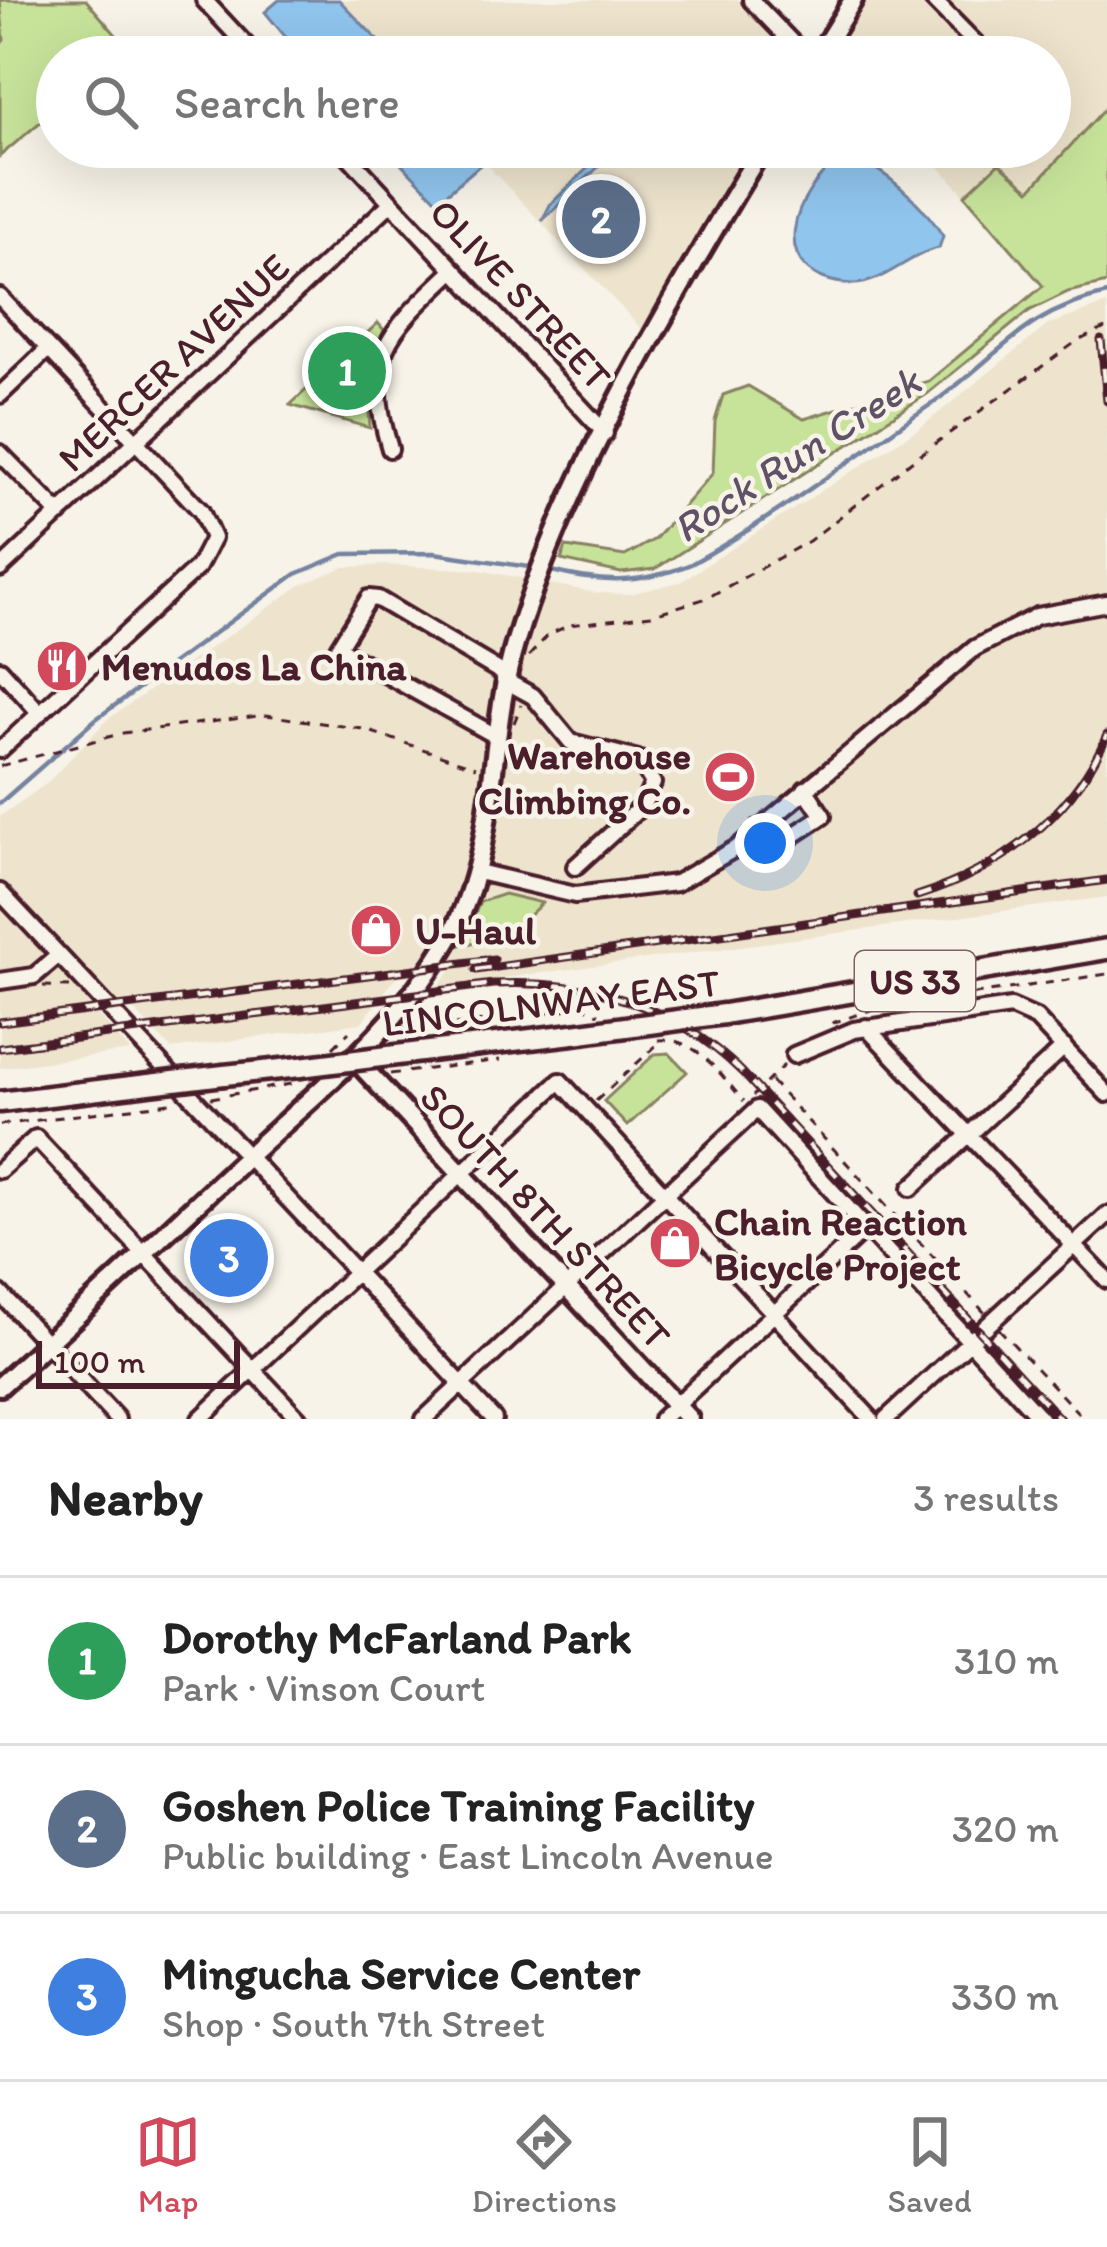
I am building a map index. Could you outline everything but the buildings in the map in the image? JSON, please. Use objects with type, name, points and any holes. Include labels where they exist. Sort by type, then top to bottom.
[{"type":"highway","name":"LINCOLNWAY EAST","points":[[0,1102],[573,1034],[1107,949]]},
{"type":"main road","points":[[831,36],[853,0]]},
{"type":"main road","points":[[0,1386],[355,1059],[389,1023],[448,940],[478,872],[505,677],[530,598],[605,433],[752,168]]},
{"type":"main road","name":"SOUTH 8TH STREET","points":[[355,1059],[682,1412]]},
{"type":"street","points":[[204,0],[237,36]]},
{"type":"street","points":[[751,0],[786,36]]},
{"type":"street","points":[[933,0],[968,36]]},
{"type":"street","name":"OLIVE STREET","points":[[359,168],[605,433]]},
{"type":"street","name":"MERCER AVENUE","points":[[0,569],[391,203]]},
{"type":"street","points":[[390,449],[376,392],[381,352],[406,315],[453,271]]},
{"type":"street","points":[[0,297],[201,511],[213,538],[198,567],[0,750]]},
{"type":"street","points":[[0,395],[48,349]]},
{"type":"street","points":[[0,453],[60,514]]},
{"type":"street","points":[[494,735],[338,648],[369,598],[533,696],[571,742],[638,759],[652,783],[643,805],[575,867]]},
{"type":"street","points":[[478,872],[575,895],[644,890],[703,871],[934,678],[996,634],[1037,616],[1107,603]]},
{"type":"street","points":[[0,669],[40,713]]},
{"type":"street","points":[[760,827],[774,848],[824,816],[805,789]]},
{"type":"street","points":[[0,892],[494,1419]]},
{"type":"street","points":[[0,981],[34,976],[58,955]]},
{"type":"street","points":[[794,1054],[866,1028],[997,1006],[1029,1014],[1107,1094]]},
{"type":"street","points":[[866,1028],[1107,1280]]},
{"type":"street","points":[[911,1188],[1064,1047]]},
{"type":"street","points":[[200,1419],[560,1081],[871,1419]]},
{"type":"street","points":[[424,1419],[664,1196],[751,1106],[1042,1419]]},
{"type":"street","points":[[0,1170],[36,1138],[299,1419]]},
{"type":"street","points":[[886,1419],[1107,1215]]},
{"type":"street","points":[[661,1419],[682,1412],[866,1228]]},
{"type":"street","points":[[0,1294],[117,1419]]},
{"type":"path","points":[[569,625],[651,615],[707,598],[830,527],[922,453],[1076,342],[1107,328]]},
{"type":"path","points":[[0,766],[178,722],[266,715],[364,729],[469,766]]},
{"type":"path","points":[[28,988],[92,991]]},
{"type":"path","points":[[389,1023],[412,1030],[583,1007],[616,1021]]},
{"type":"path","points":[[640,1042],[662,1040],[694,1048],[751,1106]]},
{"type":"path","points":[[586,1110],[662,1040]]},
{"type":"path","points":[[382,1067],[387,1074],[502,1060]]},
{"type":"path","points":[[740,1107],[751,1106],[770,1081],[1084,1419]]},
{"type":"path","points":[[0,1125],[184,1101]]},
{"type":"shaded area","points":[[333,0],[744,0],[779,36],[366,36]]},
{"type":"shaded area","points":[[863,0],[1107,0],[1107,106],[1071,145],[1071,36],[842,36]]},
{"type":"shaded area","points":[[490,168],[745,168],[649,337]]},
{"type":"shaded area","points":[[940,168],[994,168],[965,195]]},
{"type":"shaded area","points":[[1005,168],[1050,168],[1030,190]]},
{"type":"shaded area","points":[[1107,304],[1107,897],[437,987],[451,970],[396,977],[361,1023],[171,1049],[134,1010],[98,1015],[130,1051],[0,1068],[0,816],[46,784],[108,719],[301,585],[344,567],[388,565],[479,570],[597,593],[629,594],[680,582],[921,427],[1049,324]]},
{"type":"green space","points":[[0,0],[86,0],[117,36],[36,36],[36,126],[0,156],[0,45],[4,40]]},
{"type":"green space","points":[[1107,106],[1107,283],[1068,292],[1029,311],[927,394],[655,569],[621,573],[561,560],[566,547],[625,556],[655,539],[713,473],[715,421],[723,395],[748,386],[804,419],[929,381],[1043,286],[965,195],[994,168],[1005,168],[1030,190],[1050,168],[1071,168],[1071,145]]},
{"type":"green space","points":[[378,323],[384,330],[367,378],[370,428],[290,405]]},
{"type":"green space","points":[[504,894],[542,903],[506,937],[460,945],[480,902]]},
{"type":"green space","points":[[669,1053],[687,1072],[627,1126],[604,1101],[655,1054]]},
{"type":"water","points":[[279,0],[339,0],[374,36],[285,36],[265,12]]},
{"type":"water","points":[[406,168],[476,168],[438,201]]},
{"type":"water","points":[[588,168],[597,168],[542,221],[550,205]]},
{"type":"water","points":[[874,168],[886,176],[925,211],[943,236],[939,248],[863,283],[823,278],[805,266],[796,250],[794,231],[800,210],[826,171]]},
{"type":"waterway","name":"Rock Run Creek","points":[[548,570],[620,580],[691,564],[782,508],[930,405],[1031,325],[1077,302],[1107,294]]},
{"type":"waterway","name":"Rock Run Creek","points":[[0,803],[96,719],[296,574],[344,554],[434,553],[536,568]]},
{"type":"railway","points":[[1101,340],[1107,401]]},
{"type":"railway","points":[[917,896],[977,871],[1030,837],[1074,791],[1107,735]]},
{"type":"railway","points":[[476,970],[1107,880]]},
{"type":"railway","points":[[0,1022],[494,959]]},
{"type":"railway","points":[[0,1048],[493,984],[562,986],[628,1001],[688,1029],[742,1072],[1060,1419]]},
{"type":"place","name":"Goshen Police Training Facility","points":[[601,219]]},
{"type":"place","name":"Dorothy McFarland Park","points":[[347,371]]},
{"type":"place","name":"Menudos La China","points":[[62,666]]},
{"type":"place","name":"Warehouse Climbing Co.","points":[[730,777]]},
{"type":"place","name":"U-Haul","points":[[376,930]]},
{"type":"place","name":"Chain Reaction Bicycle Project","points":[[675,1243]]},
{"type":"place","name":"Mingucha Service Center","points":[[229,1258]]}]
